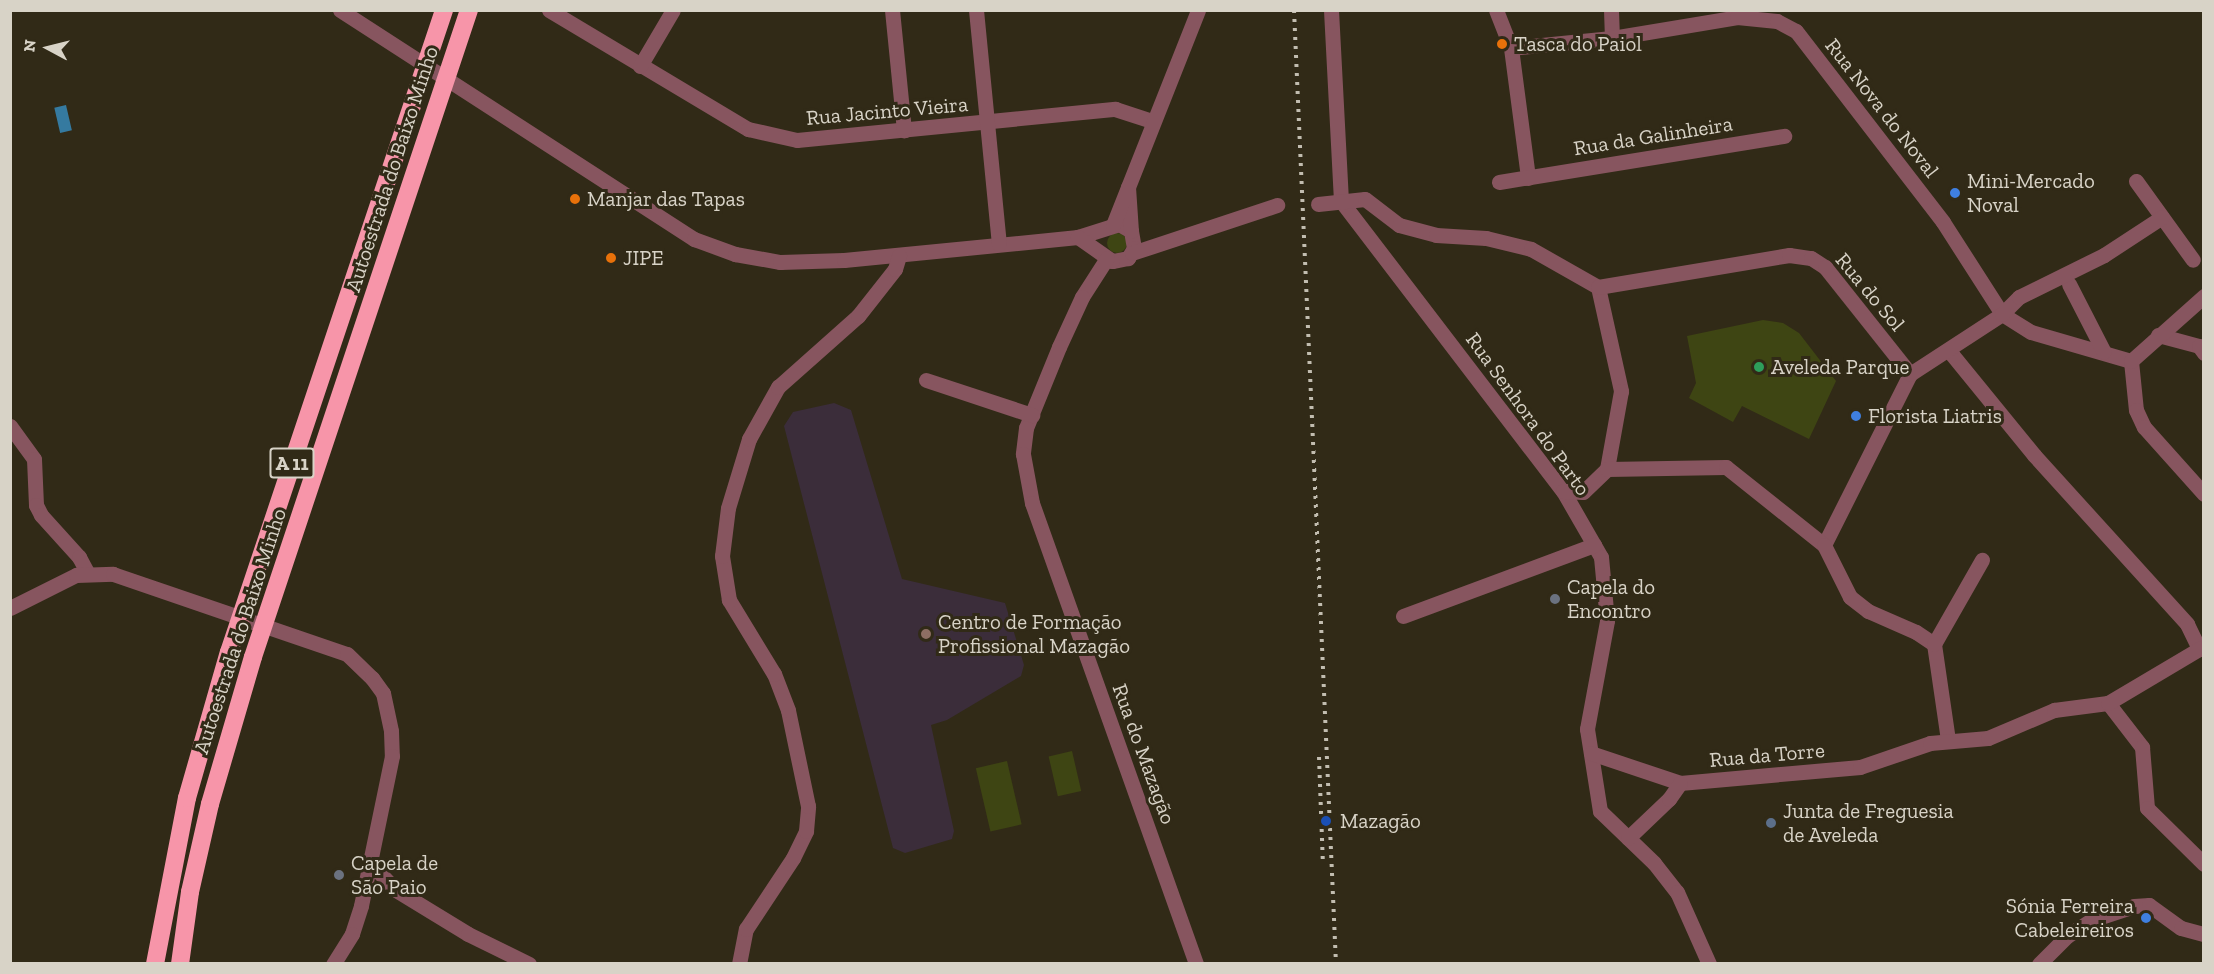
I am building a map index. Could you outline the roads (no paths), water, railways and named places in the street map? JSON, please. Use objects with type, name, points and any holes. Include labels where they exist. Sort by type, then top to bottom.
[{"type":"highway","name":"Autoestrada do Baixo Minho","points":[[156,963],[187,798],[230,652],[444,10]]},
{"type":"highway","name":"Autoestrada do Baixo Minho","points":[[180,963],[190,892],[210,804],[253,657],[469,10]]},
{"type":"street","name":"Rua Jacinto Vieira","points":[[549,10],[748,129],[797,140],[1115,109],[1153,121]]},
{"type":"street","points":[[640,66],[673,10]]},
{"type":"street","points":[[892,10],[904,130]]},
{"type":"street","points":[[976,10],[999,244]]},
{"type":"street","points":[[1103,255],[1099,240],[1109,227],[1198,10]]},
{"type":"street","points":[[1331,10],[1341,201]]},
{"type":"street","points":[[1496,10],[1511,48],[1528,178]]},
{"type":"street","points":[[1611,10],[1612,38]]},
{"type":"street","points":[[344,12],[365,28],[694,239],[735,254],[780,262],[899,256],[1078,237],[1109,227],[1131,231]]},
{"type":"street","name":"Rua Nova do Noval","points":[[1511,48],[1612,38],[1737,17],[1777,21],[1796,31],[1943,222],[2002,314]]},
{"type":"street","name":"Rua da Galinheira","points":[[1499,182],[1784,136]]},
{"type":"street","points":[[2136,181],[2193,260]]},
{"type":"street","points":[[1127,185],[1131,231],[1135,241],[1132,253]]},
{"type":"street","points":[[1318,204],[1365,199],[1399,225],[1436,235],[1486,238],[1531,249],[1598,287],[1621,391],[1607,469],[1583,492],[1563,491]]},
{"type":"street","name":"Rua Senhora do Parto","points":[[1341,201],[1563,491],[1600,557],[1607,621],[1587,729],[1600,811],[1677,892],[1709,963]]},
{"type":"street","points":[[1078,237],[1103,255],[1123,260],[1132,253],[1277,205]]},
{"type":"street","points":[[1824,545],[1910,374],[1950,352],[2002,314],[2019,297],[2104,255],[2162,217]]},
{"type":"street","name":"Rua do Mazagão","points":[[1103,255],[1082,297],[1032,415],[1023,454],[1032,503],[1196,963]]},
{"type":"street","name":"Rua do Sol","points":[[1598,287],[1789,255],[1811,258],[1824,267],[1910,374]]},
{"type":"street","points":[[739,963],[746,929],[793,858],[806,831],[808,806],[788,710],[774,674],[729,600],[722,556],[728,508],[749,439],[778,387],[858,316],[895,269],[899,256]]},
{"type":"street","points":[[2069,284],[2104,352]]},
{"type":"street","points":[[2131,362],[2158,335],[2204,296]]},
{"type":"street","points":[[2002,314],[2031,332],[2104,352],[2131,362]]},
{"type":"street","points":[[2158,335],[2202,348]]},
{"type":"street","points":[[1950,352],[2034,455],[2187,624],[2201,650],[2108,703],[2142,747],[2147,808],[2204,864]]},
{"type":"street","points":[[2131,362],[2136,410],[2144,427],[2204,494]]},
{"type":"street","points":[[926,380],[1032,415]]},
{"type":"street","points":[[10,426],[16,447],[34,459],[36,504],[41,515],[79,557],[88,574]]},
{"type":"street","points":[[1607,469],[1726,467],[1824,545],[1850,597],[1868,611],[1917,632],[1934,644]]},
{"type":"street","points":[[1403,616],[1592,541],[1583,492]]},
{"type":"street","points":[[1948,740],[1934,644],[1982,560]]},
{"type":"street","points":[[10,608],[76,574],[112,573],[205,607],[347,654],[383,693],[392,730],[392,756],[370,863],[352,934],[333,963]]},
{"type":"street","name":"Rua da Torre","points":[[1591,753],[1680,783],[1860,767],[1948,740],[1988,738],[2054,710],[2108,703]]},
{"type":"street","points":[[1628,838],[1669,799],[1680,783]]},
{"type":"street","points":[[370,863],[396,890],[468,934],[528,963]]},
{"type":"street","points":[[2039,963],[2075,931],[2134,906],[2149,905],[2181,928],[2204,934]]},
{"type":"water","points":[[66,105],[72,130],[60,133],[54,108]]},
{"type":"railway","points":[[1294,10],[1336,964]]},
{"type":"railway","points":[[1319,757],[1323,865]]},
{"type":"place","name":"Tasca do Paiol","points":[[1502,44]]},
{"type":"place","name":"Mini-Mercado Noval","points":[[1955,193]]},
{"type":"place","name":"Manjar das Tapas","points":[[575,199]]},
{"type":"place","name":"JIPE","points":[[611,258]]},
{"type":"place","name":"Aveleda Parque","points":[[1759,367]]},
{"type":"place","name":"Florista Liatris","points":[[1856,416]]},
{"type":"place","name":"Capela do Encontro","points":[[1555,599]]},
{"type":"place","name":"Centro de Formação Profissional Mazagão","points":[[926,634]]},
{"type":"place","name":"Mazagão","points":[[1326,821]]},
{"type":"place","name":"Junta de Freguesia de Aveleda","points":[[1771,823]]},
{"type":"place","name":"Capela de São Paio","points":[[339,875]]},
{"type":"place","name":"Sónia Ferreira Cabeleireiros","points":[[2146,918]]}]
